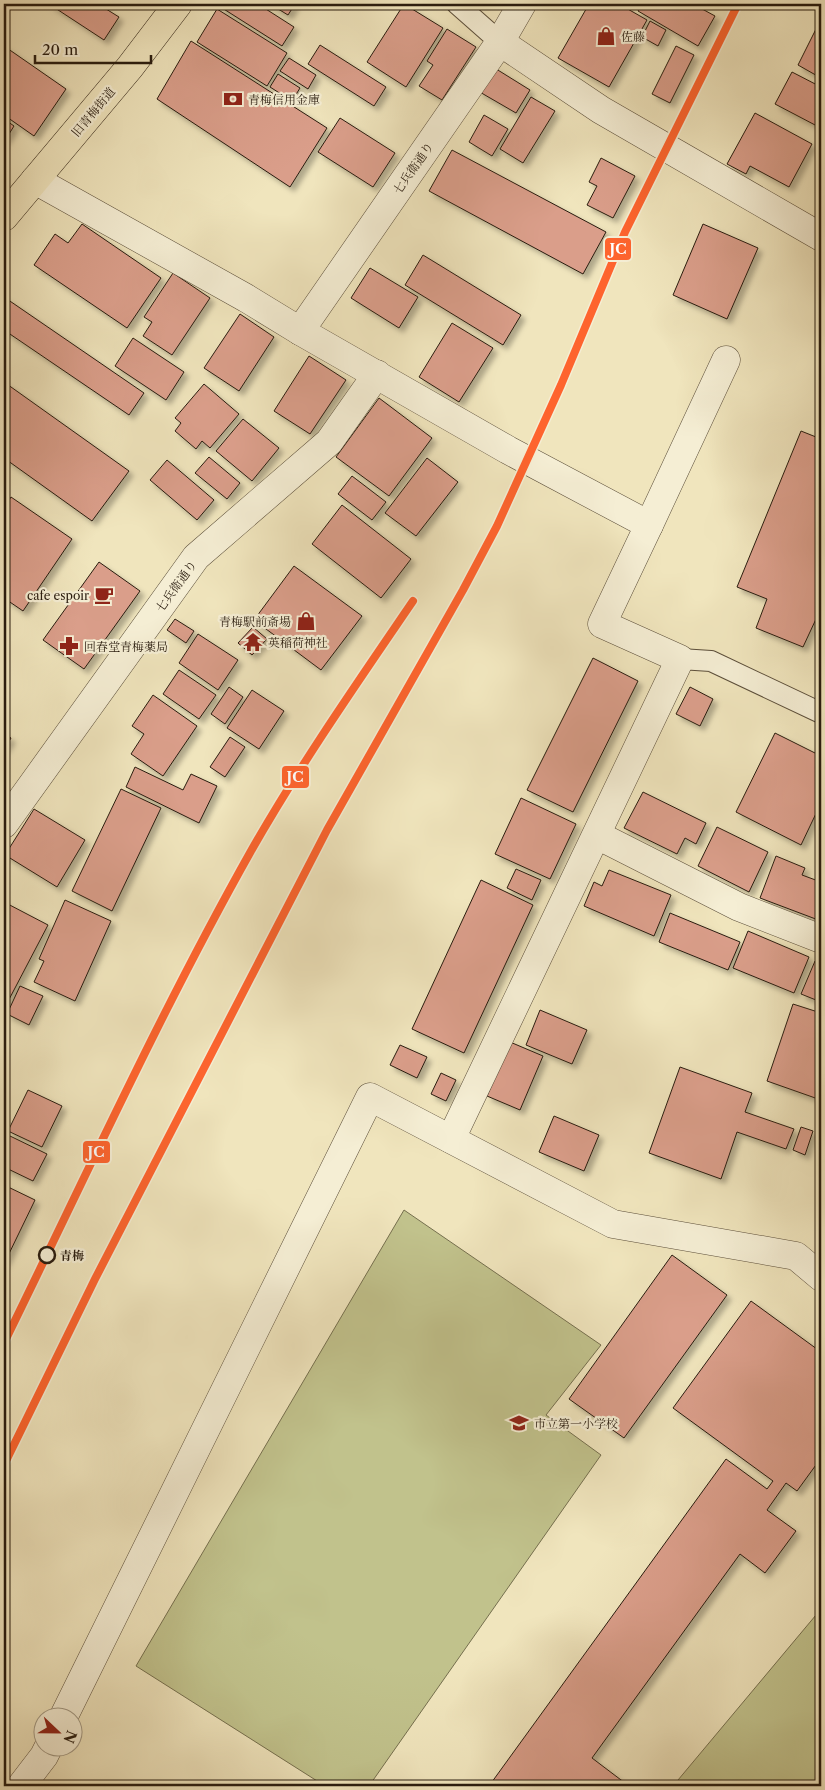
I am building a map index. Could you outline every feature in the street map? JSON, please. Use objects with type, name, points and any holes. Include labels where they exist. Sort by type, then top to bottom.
[{"type":"main road","name":"旧青梅街道","points":[[4,217],[124,74],[178,4]]},
{"type":"street","name":"七兵衛通り","points":[[300,331],[500,42],[522,4]]},
{"type":"street","points":[[500,42],[600,110],[821,237]]},
{"type":"street","points":[[35,180],[246,298],[508,450],[649,525]]},
{"type":"street","points":[[451,1139],[680,659],[602,624],[726,360]]},
{"type":"street","name":"七兵衛通り","points":[[4,824],[196,557],[328,442],[377,374]]},
{"type":"street","points":[[597,835],[739,907],[821,939]]},
{"type":"street","points":[[68,1708],[370,1096],[613,1224],[796,1256],[821,1277]]},
{"type":"street","points":[[21,1786],[42,1758]]},
{"type":"lane","points":[[457,4],[500,42]]},
{"type":"lane","points":[[680,659],[711,661],[821,713]]},
{"type":"green space","points":[[404,1210],[601,1345],[546,1415],[601,1455],[369,1786],[325,1786],[136,1666]]},
{"type":"green space","points":[[821,1609],[821,1786],[673,1786]]},
{"type":"building","points":[[49,4],[98,4],[119,17],[104,40]]},
{"type":"building","points":[[220,4],[258,4],[294,27],[282,46],[219,6]]},
{"type":"building","points":[[270,4],[295,4],[288,15]]},
{"type":"building","points":[[404,4],[443,28],[406,87],[367,62]]},
{"type":"building","points":[[589,4],[619,4],[647,20],[609,87],[558,58]]},
{"type":"building","points":[[642,4],[693,4],[715,16],[698,46],[638,11]]},
{"type":"building","points":[[217,9],[287,53],[267,86],[197,42]]},
{"type":"building","points":[[650,21],[666,30],[658,46],[642,37]]},
{"type":"building","points":[[447,29],[476,47],[442,100],[419,86],[433,65],[427,61]]},
{"type":"building","points":[[816,29],[821,32],[821,78],[798,65]]},
{"type":"building","points":[[191,41],[327,128],[290,187],[157,99]]},
{"type":"building","points":[[320,45],[386,87],[374,106],[308,64]]},
{"type":"building","points":[[4,46],[66,89],[34,136],[4,115]]},
{"type":"building","points":[[676,46],[694,55],[670,103],[652,94]]},
{"type":"building","points":[[289,58],[316,75],[308,89],[280,71]]},
{"type":"building","points":[[493,67],[530,90],[516,113],[478,91]]},
{"type":"building","points":[[792,72],[821,87],[821,119],[817,126],[775,104]]},
{"type":"building","points":[[278,74],[300,88],[292,101],[270,87]]},
{"type":"building","points":[[531,97],[555,111],[523,163],[500,149]]},
{"type":"building","points":[[755,113],[812,144],[789,187],[750,166],[746,174],[727,164]]},
{"type":"building","points":[[484,115],[508,129],[492,156],[469,142]]},
{"type":"building","points":[[340,118],[395,153],[373,187],[318,152]]},
{"type":"building","points":[[4,119],[14,126],[4,142]]},
{"type":"building","points":[[452,150],[606,232],[583,274],[429,191]]},
{"type":"building","points":[[601,158],[635,176],[613,218],[587,205],[597,186],[589,182]]},
{"type":"building","points":[[82,224],[161,278],[127,328],[34,265],[55,234],[68,243]]},
{"type":"building","points":[[703,224],[758,248],[727,319],[673,295]]},
{"type":"building","points":[[423,255],[521,315],[503,345],[405,285]]},
{"type":"building","points":[[370,268],[418,297],[399,328],[351,298]]},
{"type":"building","points":[[173,273],[210,298],[172,355],[143,336],[152,322],[144,317]]},
{"type":"building","points":[[4,297],[144,393],[129,415],[4,330]]},
{"type":"building","points":[[240,314],[274,337],[239,391],[204,368]]},
{"type":"building","points":[[452,323],[493,348],[459,402],[419,377]]},
{"type":"building","points":[[133,338],[184,372],[166,400],[115,366]]},
{"type":"building","points":[[309,356],[346,380],[310,434],[274,411]]},
{"type":"building","points":[[4,382],[129,471],[92,521],[4,458]]},
{"type":"building","points":[[204,384],[239,414],[210,448],[202,441],[196,449],[175,431],[181,423],[175,418]]},
{"type":"building","points":[[379,398],[432,438],[389,496],[336,457]]},
{"type":"building","points":[[243,419],[279,448],[252,481],[216,451]]},
{"type":"building","points":[[801,431],[821,439],[821,621],[816,619],[803,647],[756,628],[767,599],[737,587]]},
{"type":"building","points":[[209,457],[240,483],[227,499],[195,473]]},
{"type":"building","points":[[427,458],[458,482],[416,536],[385,513]]},
{"type":"building","points":[[167,460],[214,500],[197,520],[150,480]]},
{"type":"building","points":[[352,476],[386,502],[372,520],[338,494]]},
{"type":"building","points":[[11,497],[72,539],[23,611],[4,598],[4,508]]},
{"type":"building","points":[[342,505],[411,559],[381,598],[312,544]]},
{"type":"building","points":[[99,562],[140,591],[84,669],[43,640]]},
{"type":"building","points":[[294,566],[362,616],[321,670],[254,620]]},
{"type":"building","points":[[175,619],[194,631],[186,643],[167,630]]},
{"type":"building","points":[[253,627],[267,639],[252,655],[238,643]]},
{"type":"building","points":[[198,634],[238,660],[218,690],[179,663]]},
{"type":"building","points":[[593,658],[638,681],[573,812],[527,790]]},
{"type":"building","points":[[179,670],[216,695],[199,719],[163,694]]},
{"type":"building","points":[[229,687],[243,697],[225,724],[211,714]]},
{"type":"building","points":[[690,687],[713,699],[700,726],[676,714]]},
{"type":"building","points":[[252,690],[284,711],[259,749],[227,728]]},
{"type":"building","points":[[153,695],[197,726],[163,776],[131,754],[144,734],[132,726]]},
{"type":"building","points":[[775,733],[821,756],[821,803],[801,845],[736,812]]},
{"type":"building","points":[[4,734],[11,738],[4,750]]},
{"type":"building","points":[[230,737],[245,747],[225,777],[210,767]]},
{"type":"building","points":[[135,767],[183,790],[191,774],[217,786],[199,823],[126,787]]},
{"type":"building","points":[[121,789],[161,808],[112,911],[72,891]]},
{"type":"building","points":[[643,792],[706,823],[696,844],[685,838],[677,854],[624,828]]},
{"type":"building","points":[[521,798],[576,824],[550,879],[495,854]]},
{"type":"building","points":[[34,809],[85,840],[57,887],[5,855]]},
{"type":"building","points":[[717,827],[768,852],[749,892],[698,866]]},
{"type":"building","points":[[776,856],[805,868],[802,875],[821,882],[821,921],[760,898]]},
{"type":"building","points":[[516,869],[541,880],[532,900],[507,888]]},
{"type":"building","points":[[609,870],[671,895],[654,936],[584,906],[594,882],[602,886]]},
{"type":"building","points":[[481,880],[533,905],[464,1053],[412,1029]]},
{"type":"building","points":[[65,900],[111,921],[75,1001],[34,982],[44,961],[39,959]]},
{"type":"building","points":[[4,902],[48,925],[4,1009]]},
{"type":"building","points":[[670,913],[740,942],[728,970],[659,942]]},
{"type":"building","points":[[748,931],[809,957],[794,993],[733,968]]},
{"type":"building","points":[[815,961],[821,963],[821,1002],[801,994]]},
{"type":"building","points":[[20,986],[43,996],[29,1025],[7,1014]]},
{"type":"building","points":[[793,1004],[821,1013],[821,1100],[767,1081]]},
{"type":"building","points":[[540,1010],[587,1030],[572,1064],[526,1045]]},
{"type":"building","points":[[510,1042],[543,1056],[520,1110],[487,1096]]},
{"type":"building","points":[[400,1045],[427,1057],[417,1078],[390,1065]]},
{"type":"building","points":[[680,1067],[752,1093],[745,1112],[794,1129],[786,1149],[737,1132],[721,1179],[649,1153]]},
{"type":"building","points":[[441,1073],[456,1080],[446,1101],[431,1094]]},
{"type":"building","points":[[28,1090],[62,1106],[42,1147],[8,1131]]},
{"type":"building","points":[[554,1116],[599,1135],[584,1171],[539,1152]]},
{"type":"building","points":[[801,1127],[813,1131],[805,1155],[793,1150]]},
{"type":"building","points":[[10,1136],[47,1154],[33,1181],[4,1167],[4,1149]]},
{"type":"building","points":[[4,1185],[35,1200],[4,1264]]},
{"type":"building","points":[[672,1255],[727,1295],[624,1438],[569,1399]]},
{"type":"building","points":[[751,1301],[821,1352],[821,1458],[797,1491],[786,1483],[767,1510],[796,1531],[765,1573],[740,1554],[592,1758],[629,1786],[489,1786],[726,1459],[767,1489],[773,1481],[673,1408]]},
{"type":"transit line","name":"JC","points":[[4,1465],[95,1279],[327,830],[463,590],[497,526],[561,385],[625,232],[738,4]]},
{"type":"transit line","name":"JC","points":[[4,1343],[155,1033],[251,851],[309,756],[413,601]]},
{"type":"place","name":"佐藤","points":[[606,36]]},
{"type":"place","name":"青梅信用金庫","points":[[233,99]]},
{"type":"place","name":"cafe espoir","points":[[104,595]]},
{"type":"place","name":"青梅駅前斎場","points":[[306,621]]},
{"type":"place","name":"英稲荷神社","points":[[253,642]]},
{"type":"place","name":"回春堂青梅薬局","points":[[69,646]]},
{"type":"place","name":"青梅","points":[[47,1255]]},
{"type":"place","name":"市立第一小学校","points":[[519,1423]]}]
